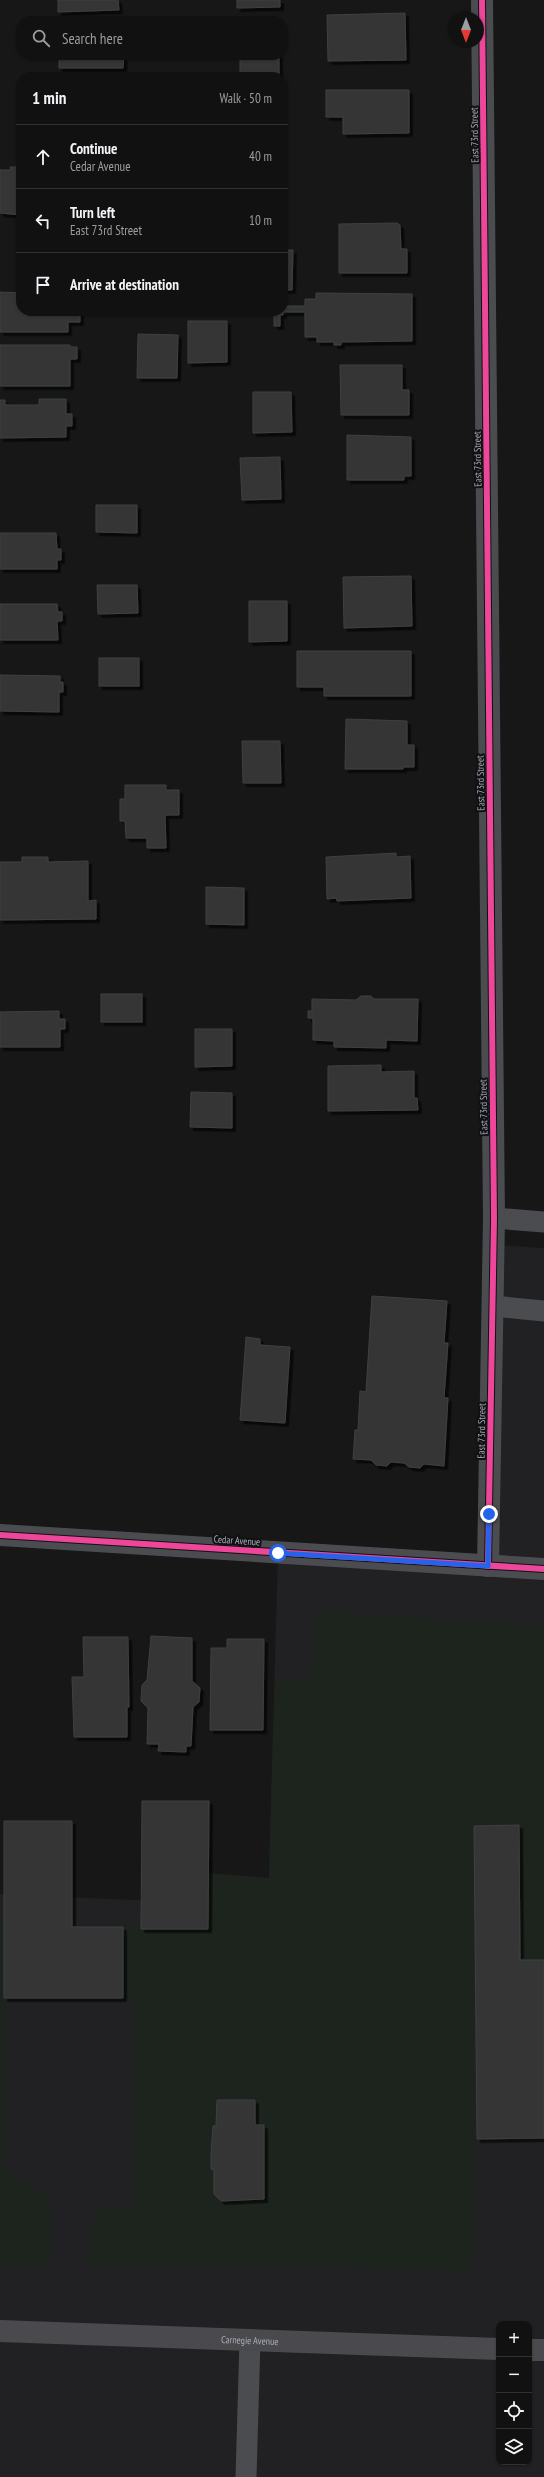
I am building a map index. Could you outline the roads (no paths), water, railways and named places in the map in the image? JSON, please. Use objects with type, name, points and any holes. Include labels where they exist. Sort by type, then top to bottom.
[{"type":"main road","name":"Carnegie Avenue","points":[[0,2331],[496,2349]]},
{"type":"main road","points":[[532,2350],[544,2350]]},
{"type":"street","name":"East 73rd Street","points":[[482,0],[494,1218],[488,1566]]},
{"type":"street","name":"Cedar Avenue","points":[[0,1535],[544,1570]]},
{"type":"lane","points":[[494,1218],[544,1222]]},
{"type":"lane","points":[[493,1306],[544,1312]]},
{"type":"lane","points":[[246,2477],[250,2340]]}]
